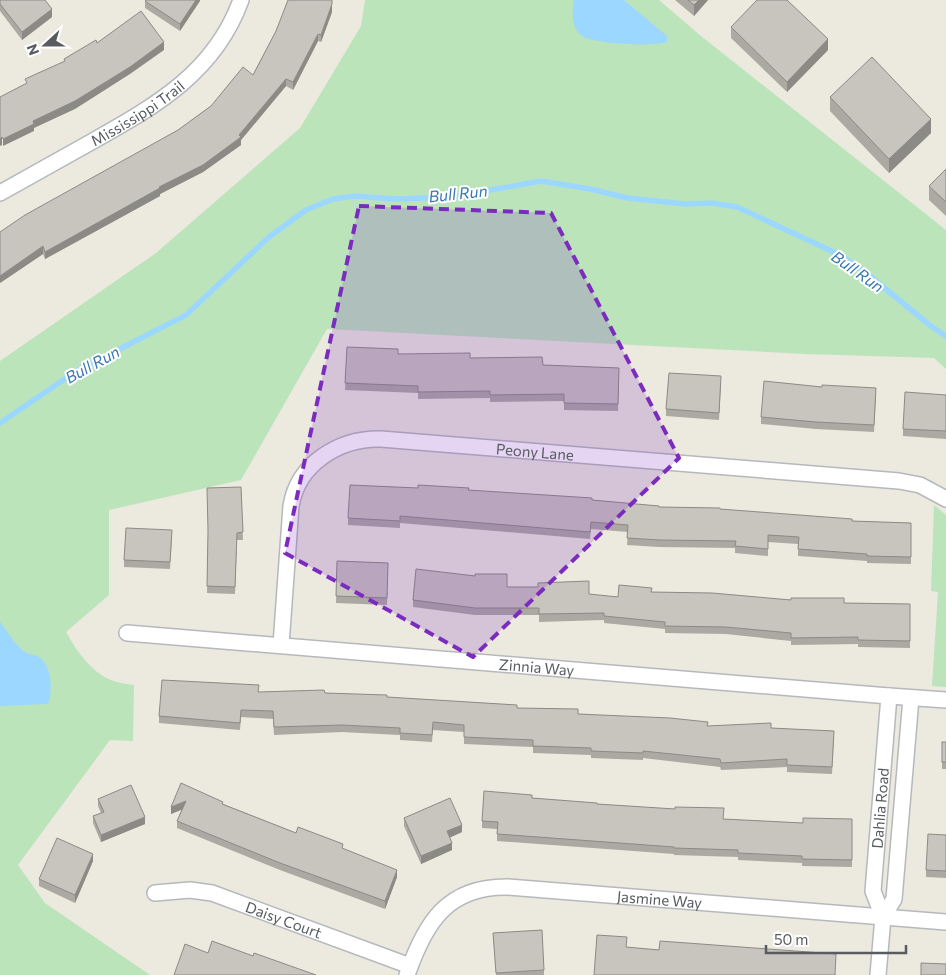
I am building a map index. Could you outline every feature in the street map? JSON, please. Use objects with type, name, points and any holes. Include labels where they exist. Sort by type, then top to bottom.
[{"type":"street","name":"Mississippi Trail","points":[[0,193],[139,115],[178,88],[202,65],[223,40],[242,0]]},
{"type":"street","name":"Peony Lane","points":[[281,645],[291,506],[294,493],[305,475],[320,458],[338,447],[359,441],[374,439],[391,440],[899,481],[920,485],[946,499]]},
{"type":"street","name":"Zinnia Way","points":[[127,633],[946,700]]},
{"type":"street","name":"Dahlia Road","points":[[878,975],[883,917],[873,891],[889,696]]},
{"type":"street","name":"Dahlia Road","points":[[883,917],[894,899],[911,698]]},
{"type":"street","name":"Jasmine Way","points":[[409,971],[425,932],[435,917],[459,897],[488,887],[518,887],[946,922]]},
{"type":"street","name":"Daisy Court","points":[[154,893],[190,890],[212,893],[409,971]]},
{"type":"highlighted area","points":[[359,206],[551,213],[679,458],[473,657],[285,553]]},
{"type":"green space","points":[[365,0],[659,0],[701,36],[946,230],[946,369],[934,358],[806,354],[327,329],[241,480],[109,510],[109,595],[66,632],[90,666],[103,676],[114,681],[134,685],[133,741],[110,740],[18,865],[45,903],[150,975],[0,975],[0,361],[156,253],[300,128],[361,26]]},
{"type":"green space","points":[[934,505],[946,515],[946,687],[932,686],[938,592],[931,591]]},
{"type":"water","points":[[574,0],[624,0],[667,36],[667,42],[660,44],[624,44],[598,41],[582,36],[578,33],[574,24]]},
{"type":"water","points":[[0,622],[21,649],[36,655],[47,666],[51,686],[48,704],[0,706]]},
{"type":"building","points":[[0,0],[45,0],[52,9],[22,32],[0,4]]},
{"type":"building","points":[[146,0],[196,0],[180,24]]},
{"type":"building","points":[[288,0],[332,0],[332,4],[321,35],[318,34],[293,82],[286,79],[239,135],[241,137],[203,165],[159,187],[45,252],[43,246],[0,276],[0,232],[25,215],[178,130],[211,106],[243,67],[253,75],[276,31]]},
{"type":"building","points":[[688,0],[699,0],[694,5]]},
{"type":"building","points":[[757,0],[787,0],[828,39],[787,82],[731,27]]},
{"type":"building","points":[[141,11],[164,42],[130,67],[75,101],[33,121],[34,124],[0,139],[0,97],[27,83],[25,79],[65,61],[64,59],[96,40],[97,43]]},
{"type":"building","points":[[872,57],[931,119],[889,159],[830,97]]},
{"type":"building","points":[[946,169],[946,202],[929,186]]},
{"type":"building","points":[[347,347],[398,349],[398,354],[470,353],[470,358],[542,357],[543,365],[619,368],[618,404],[564,403],[564,394],[490,395],[490,391],[418,392],[418,386],[345,383]]},
{"type":"building","points":[[669,373],[721,376],[719,413],[666,409]]},
{"type":"building","points":[[764,381],[822,387],[822,385],[876,388],[874,425],[761,417]]},
{"type":"building","points":[[905,392],[946,395],[946,431],[903,429]]},
{"type":"building","points":[[350,485],[418,488],[418,485],[469,488],[468,490],[592,498],[592,500],[659,507],[720,508],[852,519],[852,521],[911,523],[911,557],[867,556],[867,554],[798,549],[799,537],[768,535],[768,549],[735,546],[736,541],[627,538],[628,525],[591,522],[590,532],[400,516],[400,521],[348,518]]},
{"type":"building","points":[[241,487],[243,532],[237,533],[235,587],[207,586],[207,488]]},
{"type":"building","points":[[126,528],[172,530],[170,562],[124,560]]},
{"type":"building","points":[[337,561],[388,563],[387,598],[336,596]]},
{"type":"building","points":[[416,569],[475,576],[475,574],[507,574],[507,587],[538,587],[538,583],[589,581],[589,594],[618,597],[619,585],[652,588],[651,592],[712,593],[791,600],[791,598],[844,598],[844,603],[910,604],[910,641],[858,640],[858,637],[791,638],[791,633],[726,627],[665,626],[665,622],[604,616],[604,613],[539,614],[539,608],[475,608],[413,600]]},
{"type":"building","points":[[162,680],[259,685],[258,692],[324,690],[325,693],[387,695],[387,697],[517,705],[517,708],[578,709],[578,714],[670,718],[708,722],[707,726],[771,723],[771,728],[834,731],[832,767],[787,765],[787,759],[721,763],[720,759],[643,751],[643,753],[591,751],[591,748],[533,746],[533,740],[464,737],[464,725],[433,722],[432,735],[400,733],[400,728],[342,725],[274,727],[273,711],[241,710],[240,723],[159,716]]},
{"type":"building","points":[[942,742],[946,742],[946,762],[942,762]]},
{"type":"building","points":[[181,783],[223,802],[222,804],[296,833],[298,827],[343,844],[342,848],[397,870],[385,901],[280,863],[177,821],[186,801],[171,807]]},
{"type":"building","points":[[131,785],[145,817],[101,835],[93,816],[104,812],[98,799]]},
{"type":"building","points":[[484,791],[532,795],[532,798],[597,804],[675,809],[675,807],[724,808],[723,819],[803,823],[803,818],[852,819],[852,860],[802,859],[802,856],[738,853],[738,850],[674,848],[497,834],[498,822],[482,821]]},
{"type":"building","points":[[450,798],[462,825],[447,831],[452,843],[421,856],[404,818]]},
{"type":"building","points":[[928,834],[946,835],[946,871],[926,870]]},
{"type":"building","points":[[57,838],[93,854],[75,895],[39,879]]},
{"type":"building","points":[[542,930],[544,970],[496,973],[493,933]]},
{"type":"building","points":[[597,935],[627,937],[626,947],[659,950],[660,941],[836,954],[835,975],[594,975]]},
{"type":"building","points":[[212,941],[253,956],[254,953],[316,975],[174,975],[185,944],[208,953]]},
{"type":"building","points":[[921,963],[946,964],[946,975],[921,975]]},
{"type":"waterway","name":"Bull Run","points":[[0,423],[75,372],[186,315],[269,237],[306,210],[333,199],[354,196],[395,199],[452,197],[541,181],[590,189],[628,198],[685,204],[712,203],[737,207],[840,255],[865,272],[932,327],[946,336]]}]
